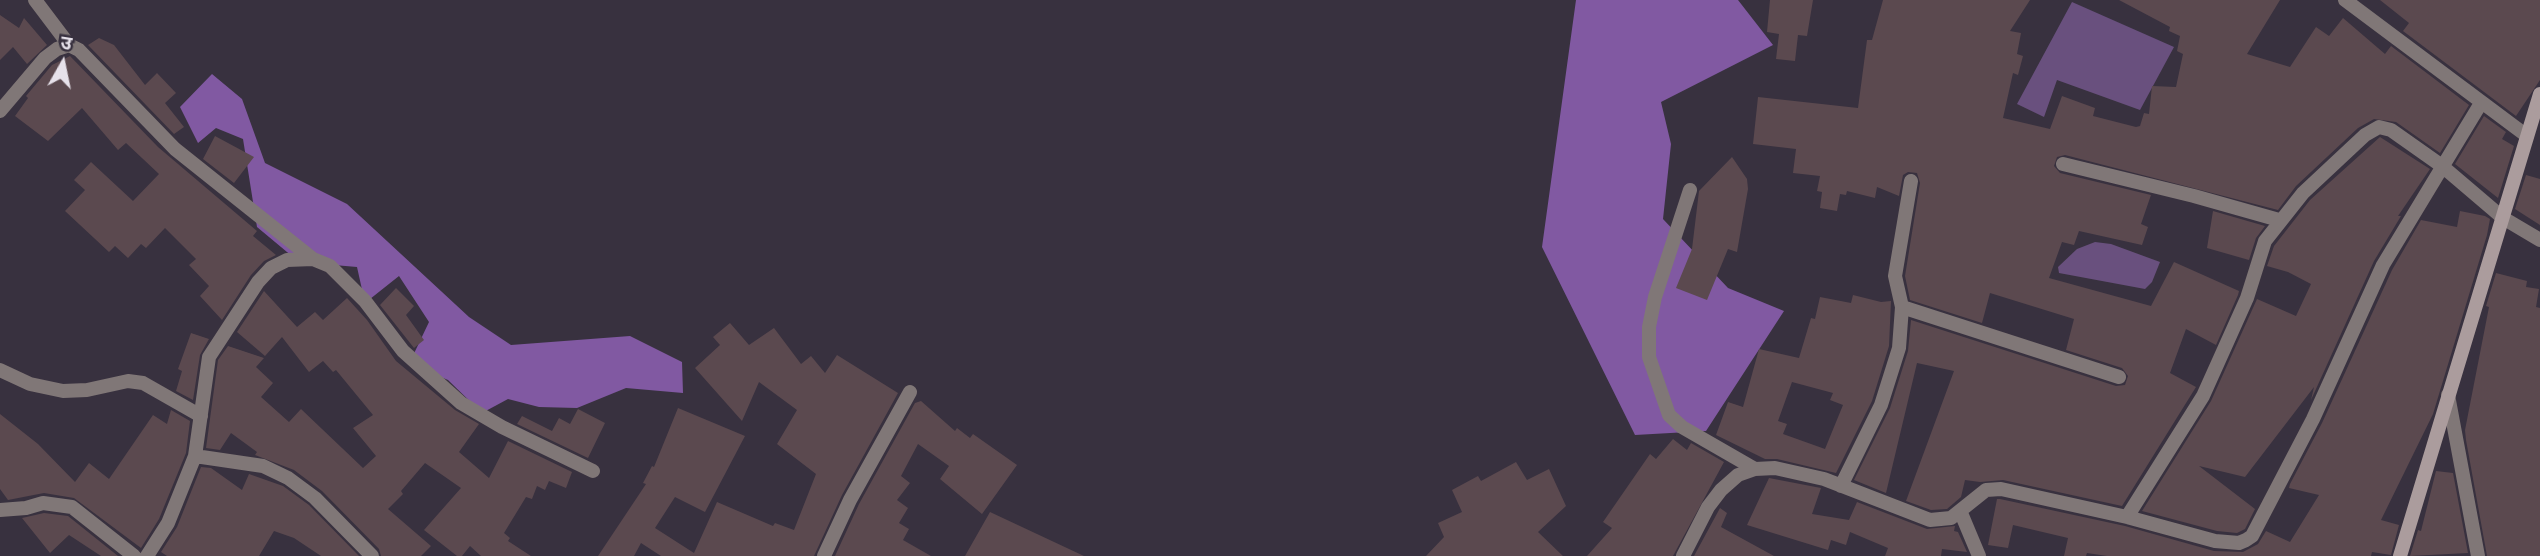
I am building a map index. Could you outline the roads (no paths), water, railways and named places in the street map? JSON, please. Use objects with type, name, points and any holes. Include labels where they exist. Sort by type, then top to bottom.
[{"type":"street","points":[[35,0],[69,45],[79,50],[175,149],[313,260],[330,266],[365,301],[403,351],[461,403],[502,427],[593,471]]},
{"type":"street","points":[[2346,0],[2527,136]]},
{"type":"street","points":[[0,111],[45,58],[57,49],[69,45]]},
{"type":"street","points":[[2400,556],[2540,93]]},
{"type":"street","points":[[1690,190],[1655,297],[1649,327],[1649,357],[1669,415],[1682,427],[1755,468],[1796,471],[1930,520],[1951,518],[1961,513],[1986,490],[2001,489],[2127,517],[2215,541],[2239,543],[2252,536],[2313,419],[2383,265],[2482,103]]},
{"type":"street","points":[[2127,517],[2203,396],[2247,298],[2265,241],[2278,220],[2332,163],[2365,135],[2379,127],[2391,130],[2442,166],[2503,218],[2540,240]]},
{"type":"street","points":[[2063,164],[2194,195],[2278,220]]},
{"type":"street","points":[[1841,486],[1881,405],[1899,348],[1902,307],[1895,276],[1911,181]]},
{"type":"street","points":[[147,556],[168,523],[195,456],[209,357],[258,282],[271,268],[287,260],[313,260]]},
{"type":"street","points":[[1902,307],[2119,377]]},
{"type":"street","points":[[0,370],[30,384],[63,391],[87,390],[128,381],[143,383],[201,416]]},
{"type":"street","points":[[824,556],[850,500],[910,392]]},
{"type":"street","points":[[2448,395],[2478,556]]},
{"type":"street","points":[[195,456],[262,466],[288,478],[315,498],[372,556]]},
{"type":"street","points":[[1684,556],[1707,507],[1738,475],[1755,468]]},
{"type":"street","points":[[0,510],[17,510],[43,503],[72,507],[134,556]]},
{"type":"street","points":[[1961,513],[1979,556]]}]
